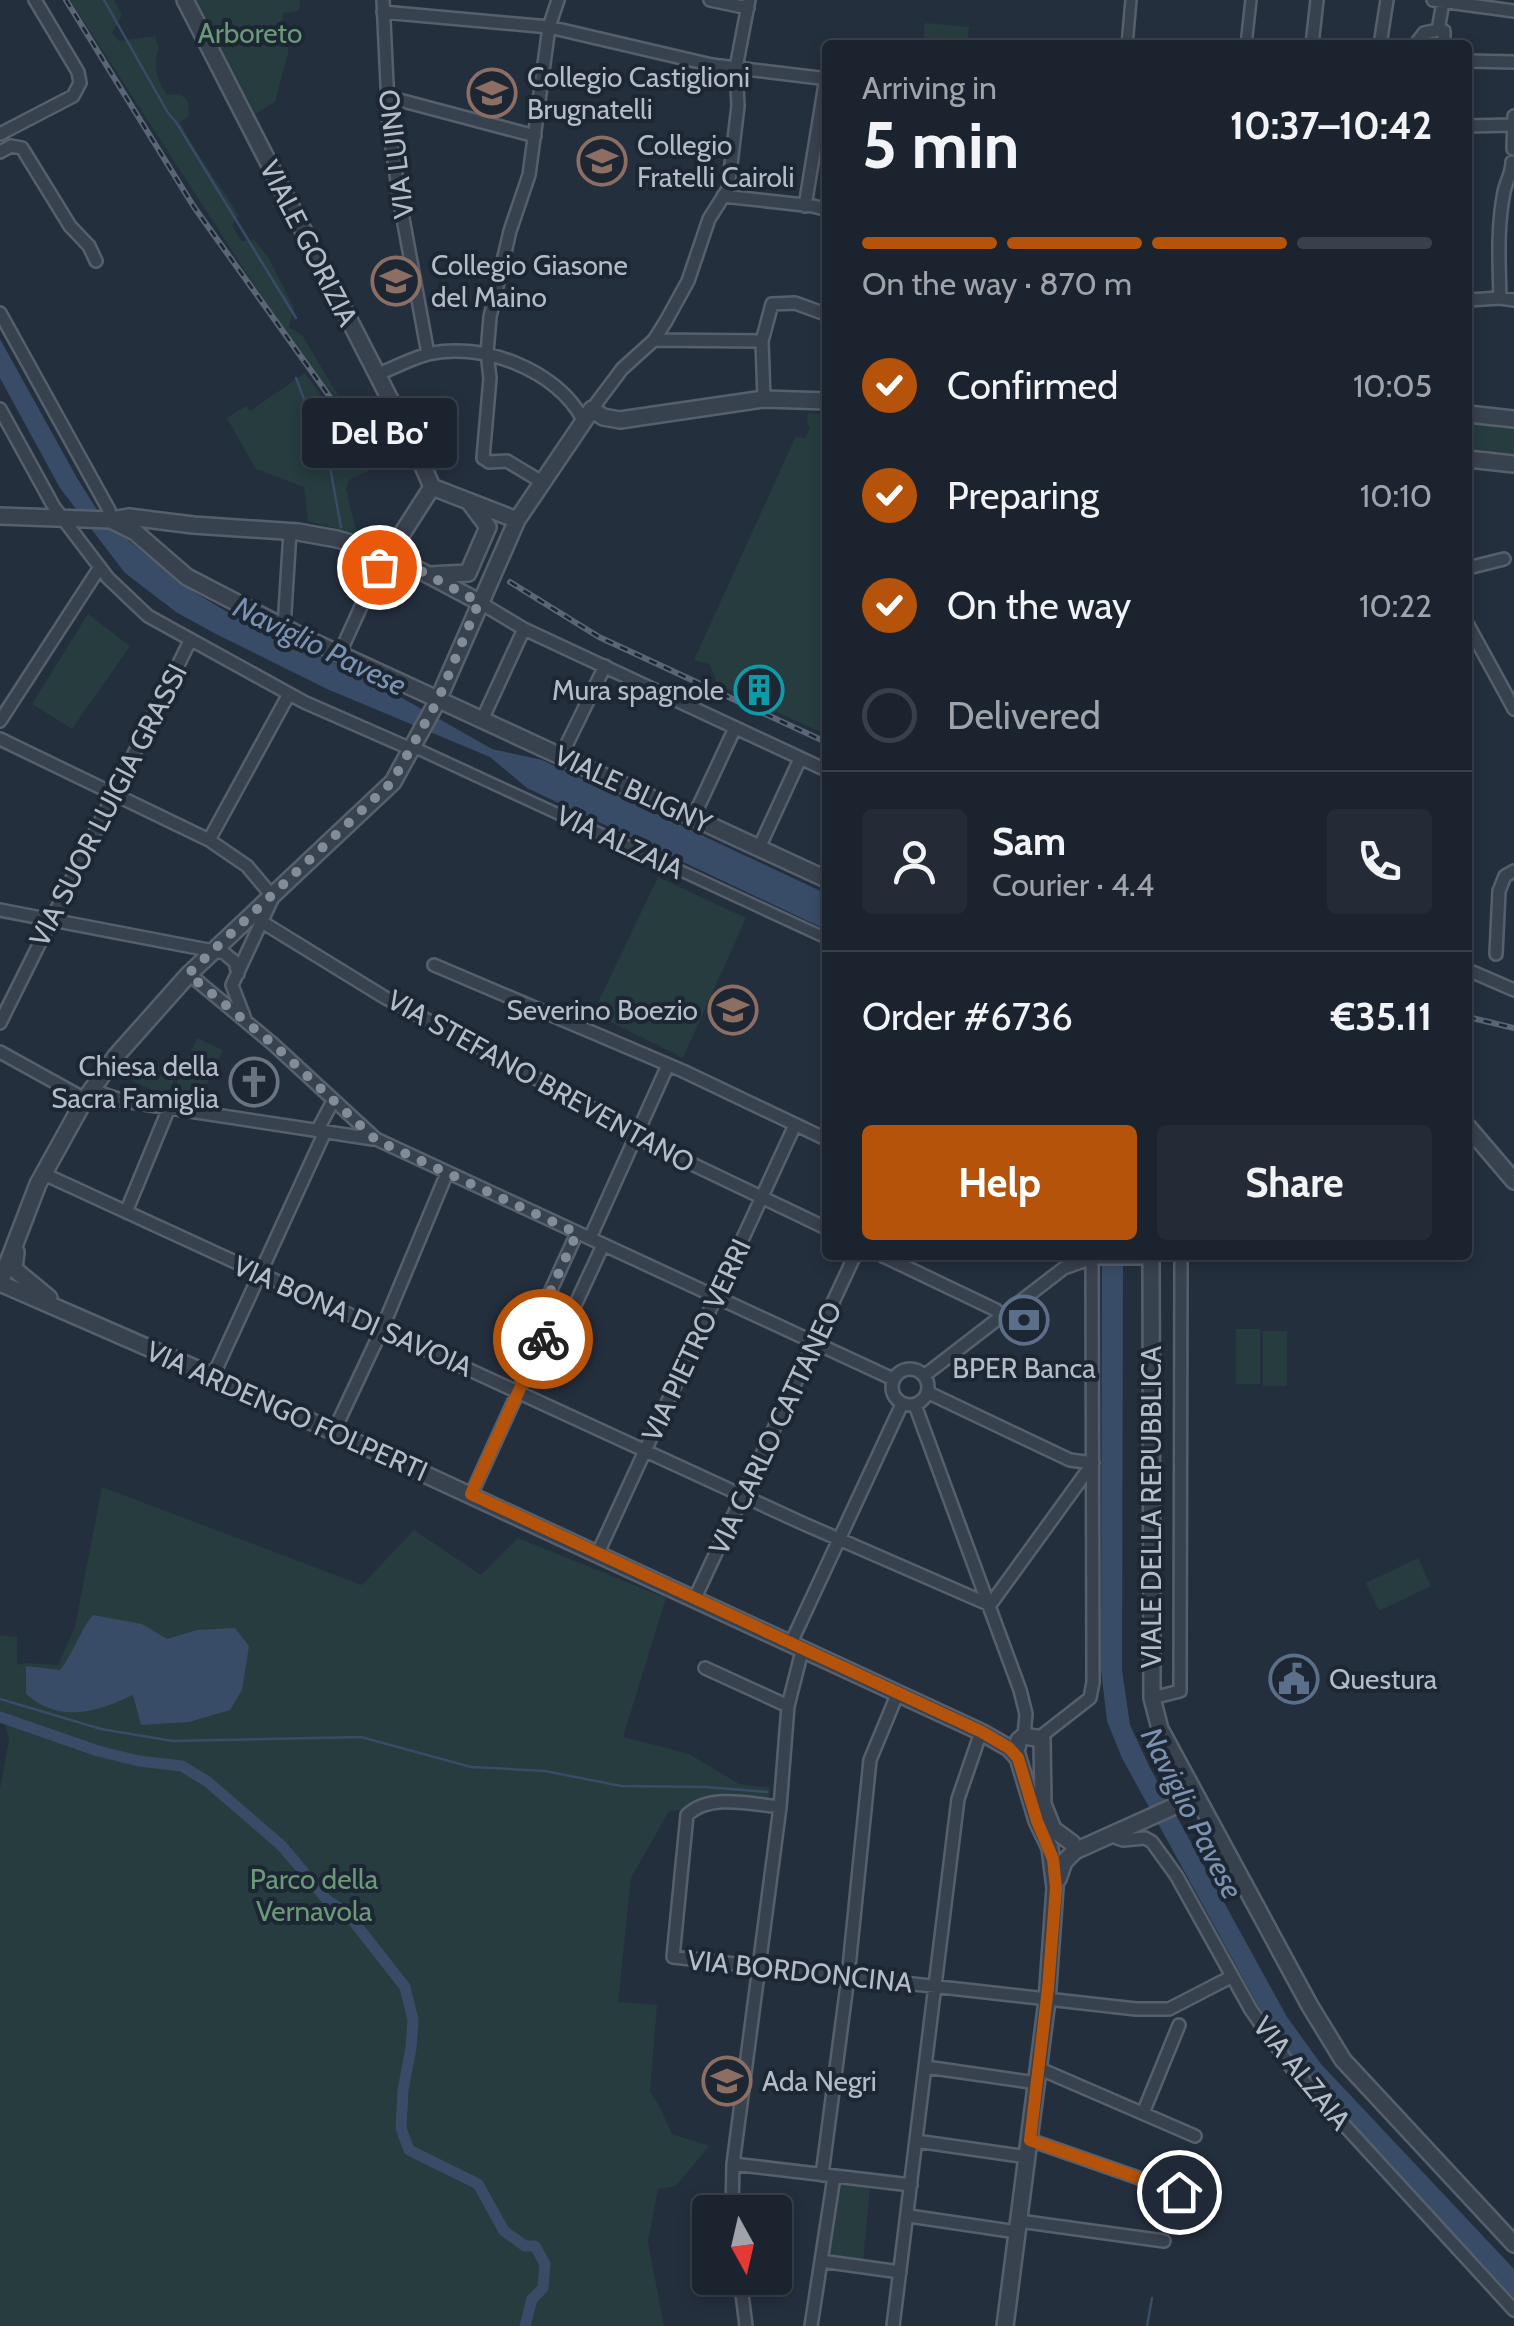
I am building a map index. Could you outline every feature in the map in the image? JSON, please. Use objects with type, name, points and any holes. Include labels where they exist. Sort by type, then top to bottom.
[{"type":"street","points":[[0,134],[72,96],[80,84],[78,72],[34,0]]},
{"type":"street","name":"VIALE GORIZIA","points":[[185,0],[432,487]]},
{"type":"street","points":[[542,482],[507,461],[485,460],[490,378],[487,353],[498,277],[529,176],[550,27],[558,0]]},
{"type":"street","points":[[0,1283],[44,1174],[116,1056],[188,974],[385,790],[434,707],[517,520],[622,369],[654,340],[688,281],[709,219],[728,189],[738,106],[736,68],[748,4],[710,0]]},
{"type":"street","points":[[1127,40],[1131,0]]},
{"type":"street","points":[[1247,40],[1251,0]]},
{"type":"street","points":[[1313,40],[1317,0]]},
{"type":"street","points":[[1381,40],[1387,0]]},
{"type":"street","points":[[1438,30],[1438,1],[1514,10]]},
{"type":"street","points":[[383,6],[550,27],[679,59],[822,78]]},
{"type":"street","name":"VIA LUINO","points":[[383,6],[400,202],[428,354]]},
{"type":"street","points":[[1418,40],[1424,32],[1438,30],[1444,31],[1444,40]]},
{"type":"street","points":[[1472,61],[1514,62]]},
{"type":"street","points":[[388,97],[535,136]]},
{"type":"street","points":[[806,206],[822,109]]},
{"type":"street","points":[[1500,298],[1498,242],[1504,187],[1512,174],[1514,116]]},
{"type":"street","points":[[1472,126],[1514,125]]},
{"type":"street","points":[[0,152],[11,146],[22,148],[96,261]]},
{"type":"street","points":[[723,196],[822,209]]},
{"type":"street","points":[[1472,300],[1514,300]]},
{"type":"street","points":[[764,399],[762,341],[772,304],[795,303],[822,313]]},
{"type":"street","points":[[0,313],[109,510],[110,520]]},
{"type":"street","points":[[654,340],[762,341]]},
{"type":"street","points":[[377,375],[428,354],[487,353],[539,376],[588,414],[620,420],[764,399],[822,401]]},
{"type":"street","points":[[0,409],[63,518],[100,567],[148,616],[289,694],[412,749]]},
{"type":"street","points":[[1472,414],[1514,419]]},
{"type":"street","points":[[1472,460],[1514,464]]},
{"type":"street","points":[[338,655],[379,567],[432,487],[517,520]]},
{"type":"street","points":[[427,576],[465,574],[472,569],[488,527],[470,503]]},
{"type":"street","points":[[0,516],[110,520],[129,517],[290,532],[337,539],[389,554],[524,628],[822,768]]},
{"type":"street","points":[[110,520],[135,532],[187,577]]},
{"type":"street","points":[[140,520],[187,577]]},
{"type":"street","points":[[160,542],[164,534],[193,525]]},
{"type":"street","points":[[284,627],[290,532]]},
{"type":"street","points":[[1472,567],[1504,559]]},
{"type":"street","points":[[0,721],[100,567]]},
{"type":"street","name":"VIALE BLIGNY","points":[[187,577],[434,707],[482,720],[822,877]]},
{"type":"street","points":[[482,720],[524,628]]},
{"type":"street","points":[[1472,632],[1514,709]]},
{"type":"street","name":"VIA SUOR LUIGIA GRASSI","points":[[0,1022],[190,641]]},
{"type":"street","points":[[561,756],[605,666]]},
{"type":"street","points":[[210,840],[289,694]]},
{"type":"street","points":[[694,818],[735,728]]},
{"type":"street","points":[[0,739],[210,840],[247,866],[273,897]]},
{"type":"street","name":"VIA ALZAIA","points":[[412,749],[822,936]]},
{"type":"street","points":[[759,848],[800,758]]},
{"type":"street","points":[[1496,954],[1499,891],[1505,876],[1514,871]]},
{"type":"street","points":[[212,994],[235,980],[273,897]]},
{"type":"street","points":[[0,910],[214,950],[232,958],[246,1023]]},
{"type":"street","name":"VIA STEFANO BREVENTANO","points":[[262,922],[384,996],[638,1133],[646,1142],[822,1226]]},
{"type":"street","points":[[434,965],[668,1065],[822,1137]]},
{"type":"street","points":[[1472,972],[1514,990]]},
{"type":"street","points":[[188,974],[273,1044],[376,1140],[893,1378]]},
{"type":"street","points":[[0,1052],[89,1095],[376,1140]]},
{"type":"street","points":[[471,1494],[546,1331],[540,1314],[638,1133],[668,1065]]},
{"type":"street","points":[[213,1376],[332,1102]]},
{"type":"street","points":[[126,1212],[169,1108]]},
{"type":"street","name":"VIA PIETRO VERRI","points":[[597,1555],[795,1125]]},
{"type":"street","points":[[1472,1132],[1514,1181]]},
{"type":"street","points":[[334,1432],[447,1173]]},
{"type":"street","name":"VIA BONA DI SAVOIA","points":[[44,1174],[990,1605]]},
{"type":"street","points":[[0,1254],[19,1228]]},
{"type":"street","name":"VIA ARDENGO FOLPERTI","points":[[19,1228],[14,1270],[64,1310]]},
{"type":"street","points":[[546,1331],[564,1329],[603,1244]]},
{"type":"street","name":"VIA CARLO CATTANEO","points":[[694,1600],[853,1260]]},
{"type":"street","points":[[891,1260],[996,1310],[1001,1317]]},
{"type":"street","points":[[924,1375],[1064,1268],[1084,1260]]},
{"type":"street","points":[[1064,1858],[1037,1821],[1016,1751],[1030,1737],[1090,1698],[1093,1682],[1091,1260]]},
{"type":"street","name":"VIALE DELLA REPUBBLICA","points":[[1151,1260],[1152,1698],[1160,1729],[1343,2060],[1514,2244]]},
{"type":"street","points":[[1152,1698],[1180,1691],[1181,1260]]},
{"type":"street","name":"VIA ARDENGO FOLPERTI","points":[[0,1283],[213,1376],[982,1732],[1018,1758]]},
{"type":"street","points":[[924,1375],[910,1368],[899,1372],[893,1378],[892,1392],[908,1404],[1032,1713],[1030,1737],[1044,1752],[1043,1804],[1053,1829],[1072,1843],[1056,1888],[1038,2076],[1005,2326]]},
{"type":"street","points":[[924,1375],[928,1394]]},
{"type":"street","points":[[928,1394],[1070,1460],[1093,1463]]},
{"type":"street","points":[[732,2195],[796,1648],[838,1538],[908,1404],[928,1394]]},
{"type":"street","points":[[990,1605],[1093,1463]]},
{"type":"street","points":[[705,1668],[788,1706]]},
{"type":"street","points":[[811,2326],[821,2260],[870,1760],[897,1695]]},
{"type":"street","points":[[893,2326],[958,1798],[982,1732]]},
{"type":"street","points":[[998,1741],[1030,1737]]},
{"type":"street","points":[[1064,1858],[1195,1797]]},
{"type":"street","name":"VIA BORDONCINA","points":[[780,1806],[699,1804],[687,1815],[673,1957],[1136,2010],[1170,2009],[1231,1977]]},
{"type":"street","name":"VIA ALZAIA","points":[[1112,1836],[1152,1842],[1176,1875],[1270,2041],[1514,2310]]},
{"type":"street","points":[[1143,2114],[1179,2025]]},
{"type":"street","points":[[926,2067],[1038,2076],[1195,2136]]},
{"type":"street","points":[[916,2141],[1028,2148],[1179,2192]]},
{"type":"street","points":[[733,2164],[911,2185]]},
{"type":"street","points":[[908,2216],[1164,2241]]},
{"type":"street","points":[[821,2260],[900,2272]]},
{"type":"street","points":[[742,2295],[746,2326]]},
{"type":"green space","points":[[70,0],[114,0],[122,15],[112,33],[119,41],[155,36],[161,85],[167,95],[180,94],[188,101],[189,116],[180,122],[239,216],[232,225],[241,241],[254,240],[268,257],[294,308],[289,327],[302,335],[339,397],[289,339]]},
{"type":"green space","name":"Arboreto","points":[[196,0],[300,0],[299,11],[283,13],[288,53],[275,102],[255,114]]},
{"type":"green space","points":[[925,23],[969,27],[968,40],[923,40]]},
{"type":"green space","points":[[305,373],[373,469],[349,480],[346,489],[357,534],[308,521],[304,487],[256,469],[227,418],[246,406],[250,411]]},
{"type":"green space","points":[[808,413],[822,414],[822,733],[718,685],[709,664],[694,660],[796,436],[805,439],[810,427]]},
{"type":"green space","points":[[1472,424],[1514,429],[1514,454],[1472,449]]},
{"type":"green space","points":[[88,614],[130,646],[72,729],[32,704]]},
{"type":"green space","points":[[658,877],[746,918],[683,1058],[593,1013]]},
{"type":"green space","points":[[197,1038],[223,1050],[199,1101],[174,1089]]},
{"type":"green space","points":[[142,1059],[177,1074],[167,1096],[132,1081]]},
{"type":"green space","points":[[1236,1329],[1260,1329],[1260,1384],[1236,1384]]},
{"type":"green space","points":[[1263,1331],[1287,1331],[1287,1386],[1263,1386]]},
{"type":"green space","name":"Parco della Vernavola","points":[[102,1487],[362,1585],[414,1530],[481,1575],[518,1538],[666,1598],[623,1737],[689,1754],[739,1784],[770,1788],[768,1808],[669,1811],[631,1878],[618,2002],[657,2005],[650,2092],[672,2134],[709,2146],[676,2186],[658,2189],[648,2242],[664,2326],[0,2326],[0,1789],[9,1740],[5,1723],[0,1721],[0,1635],[17,1637],[17,1665],[58,1665],[75,1627]]},
{"type":"green space","points":[[1418,1558],[1431,1586],[1379,1611],[1366,1583]]},
{"type":"green space","points":[[838,2182],[870,2186],[863,2262],[828,2257]]},
{"type":"water","points":[[0,339],[104,521],[192,591],[241,620],[367,678],[492,749],[542,760],[822,892],[822,928],[527,788],[490,757],[327,689],[176,612],[125,573],[60,488],[0,378]]},
{"type":"water","points":[[1102,1260],[1123,1260],[1122,1670],[1130,1725],[1287,2017],[1321,2064],[1514,2269],[1514,2298],[1276,2038],[1122,1758],[1107,1721],[1101,1670]]},
{"type":"water","points":[[93,1615],[142,1624],[167,1639],[197,1630],[235,1628],[249,1646],[242,1690],[230,1710],[189,1722],[141,1725],[133,1695],[92,1710],[65,1712],[26,1694],[26,1666],[60,1670]]},
{"type":"waterway","points":[[104,0],[168,113],[296,318]]},
{"type":"waterway","points":[[296,378],[330,467],[341,527]]},
{"type":"waterway","points":[[0,1699],[101,1729],[173,1741],[361,1737],[471,1767],[545,1771],[621,1786],[767,1792]]},
{"type":"waterway","points":[[0,1717],[98,1751],[182,1766],[208,1782],[282,1846],[327,1900],[347,1913],[405,1987],[413,2020],[401,2128],[409,2150],[478,2184],[504,2231],[525,2246],[535,2246],[545,2264],[543,2288],[532,2299],[525,2326]]},
{"type":"waterway","points":[[1147,2326],[1152,2298]]},
{"type":"railway","points":[[66,0],[194,207],[380,467]]},
{"type":"railway","points":[[510,582],[599,637],[822,740]]},
{"type":"railway","points":[[1472,1018],[1514,1028]]},
{"type":"way so far","points":[[379,567],[389,554],[479,602],[438,700],[392,782],[188,974],[273,1044],[376,1140],[577,1233],[540,1314],[546,1331],[543,1339]]},
{"type":"place","name":"Collegio Castiglioni Brugnatelli","points":[[492,93]]},
{"type":"place","name":"Collegio Fratelli Cairoli","points":[[602,161]]},
{"type":"place","name":"Collegio Giasone del Maino","points":[[396,281]]},
{"type":"place","name":"Del Bo'","points":[[379,567]]},
{"type":"place","name":"Mura spagnole","points":[[759,690]]},
{"type":"place","name":"Severino Boezio","points":[[733,1010]]},
{"type":"place","name":"Chiesa della Sacra Famiglia","points":[[254,1082]]},
{"type":"place","name":"BPER Banca","points":[[1024,1320]]},
{"type":"place","name":"Questura","points":[[1294,1679]]},
{"type":"place","name":"Ada Negri","points":[[727,2081]]},
{"type":"route","points":[[543,1339],[471,1494],[1009,1748],[1018,1758],[1037,1821],[1050,1848],[1056,1888],[1030,2140],[1179,2192]]},
{"type":"water label","name":"Naviglio Pavese","points":[[320,646]]},
{"type":"water label","name":"Naviglio Pavese","points":[[1192,1813]]}]
